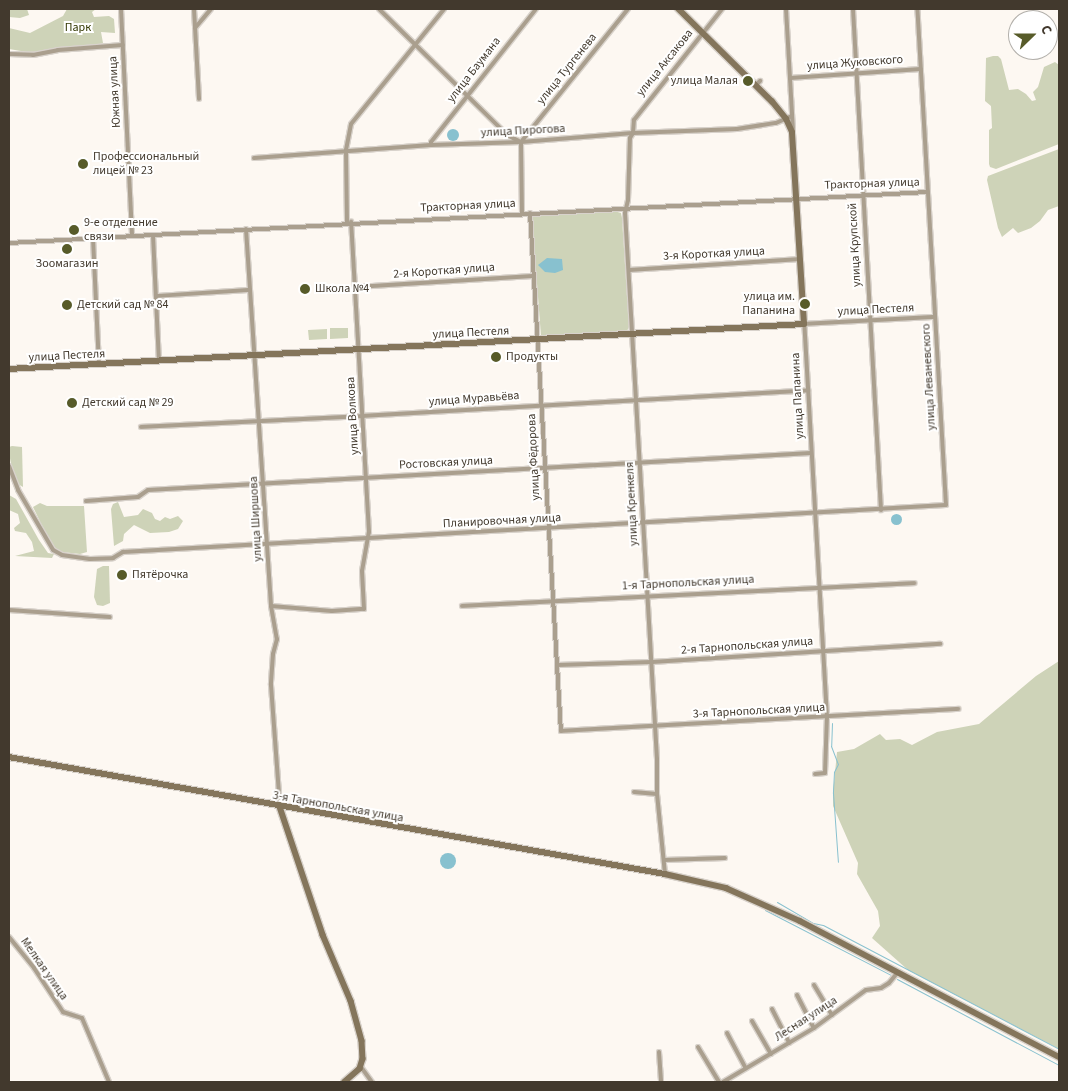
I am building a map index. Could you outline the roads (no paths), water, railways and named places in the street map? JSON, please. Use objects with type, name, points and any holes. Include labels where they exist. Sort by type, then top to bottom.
[{"type":"street","name":"Южная улица","points":[[121,9],[132,235]]},
{"type":"street","points":[[194,9],[200,100]]},
{"type":"street","points":[[195,28],[210,9]]},
{"type":"street","points":[[379,9],[507,135],[521,142],[522,213]]},
{"type":"street","name":"улица Волкова","points":[[271,606],[332,610],[364,609],[362,571],[369,532],[356,287],[349,222],[346,150],[348,130],[444,9]]},
{"type":"street","name":"улица Баумана","points":[[430,145],[467,95],[536,9]]},
{"type":"street","name":"улица Тургенева","points":[[521,142],[628,9]]},
{"type":"street","points":[[678,9],[758,83],[789,117]]},
{"type":"street","name":"улица Аксакова","points":[[633,133],[634,120],[646,102],[722,9]]},
{"type":"street","points":[[786,9],[790,78],[789,117]]},
{"type":"street","name":"улица Крупской","points":[[853,9],[881,510]]},
{"type":"street","name":"улица Леваневского","points":[[917,9],[946,505]]},
{"type":"street","points":[[9,54],[33,55],[58,50],[123,45]]},
{"type":"street","name":"улица Жуковского","points":[[790,78],[920,69]]},
{"type":"street","name":"улица Пирогова","points":[[254,158],[346,150],[521,142],[633,133],[737,129],[789,117]]},
{"type":"street","name":"улица Папанина","points":[[789,117],[793,137],[801,259],[818,588],[827,718],[825,773],[815,774]]},
{"type":"street","name":"улица Кренкеля","points":[[633,133],[630,138],[626,207],[628,270],[652,662],[657,794],[665,874]]},
{"type":"street","name":"Тракторная улица","points":[[9,243],[797,197],[928,192]]},
{"type":"street","name":"улица Фёдорова","points":[[530,213],[560,731]]},
{"type":"street","name":"улица Ширшова","points":[[246,229],[256,355],[271,606],[278,639],[273,654],[271,685],[280,807]]},
{"type":"street","points":[[153,235],[159,361]]},
{"type":"street","points":[[93,238],[98,364]]},
{"type":"street","name":"3-я Короткая улица","points":[[628,270],[801,259]]},
{"type":"street","name":"2-я Короткая улица","points":[[356,287],[533,276]]},
{"type":"street","points":[[156,296],[250,290]]},
{"type":"street","name":"улица Пестеля","points":[[9,369],[935,317]]},
{"type":"street","name":"улица Муравьёва","points":[[141,427],[808,390]]},
{"type":"street","name":"Ростовская улица","points":[[86,501],[138,497],[148,490],[811,453]]},
{"type":"street","name":"Планировочная улица","points":[[9,466],[18,490],[46,542],[53,550],[62,555],[90,559],[112,558],[123,552],[946,505]]},
{"type":"street","name":"1-я Тарнопольская улица","points":[[462,606],[648,595],[914,583]]},
{"type":"street","points":[[9,610],[110,617]]},
{"type":"street","name":"2-я Тарнопольская улица","points":[[556,665],[652,662],[940,644]]},
{"type":"street","name":"3-я Тарнопольская улица","points":[[560,731],[827,718],[958,709]]},
{"type":"street","name":"3-я Тарнопольская улица","points":[[9,757],[708,883],[743,894],[1059,1057]]},
{"type":"street","points":[[634,792],[657,794]]},
{"type":"street","points":[[280,807],[322,935],[351,1001],[362,1041],[361,1067],[356,1074],[345,1082]]},
{"type":"street","points":[[664,860],[725,858]]},
{"type":"street","name":"Мелкая улица","points":[[9,936],[34,968],[63,1012],[82,1018],[109,1082]]},
{"type":"street","name":"Лесная улица","points":[[723,1082],[814,1028],[866,990],[881,988],[889,984],[897,973]]},
{"type":"street","points":[[814,985],[832,1015]]},
{"type":"street","points":[[797,995],[814,1028]]},
{"type":"street","points":[[772,1009],[789,1043]]},
{"type":"street","points":[[752,1020],[771,1054]]},
{"type":"street","points":[[727,1033],[746,1068]]},
{"type":"street","points":[[698,1047],[719,1082]]},
{"type":"street","points":[[659,1052],[661,1082]]},
{"type":"street","points":[[361,1067],[372,1082]]},
{"type":"water","points":[[451,129],[455,129],[459,135],[455,141],[451,141],[447,137],[447,133]]},
{"type":"water","points":[[547,258],[562,259],[563,270],[555,273],[545,272],[538,265]]},
{"type":"water","points":[[896,513],[902,519],[896,525],[890,519]]},
{"type":"water","points":[[448,853],[456,861],[448,869],[440,861]]},
{"type":"waterway","points":[[832,723],[831,746],[838,764],[834,772],[833,793],[838,862]]},
{"type":"waterway","points":[[777,902],[813,923],[823,925],[1059,1049]]},
{"type":"waterway","points":[[765,910],[891,975]]},
{"type":"waterway","points":[[897,979],[1059,1065]]},
{"type":"place","name":"улица Малая","points":[[748,81]]},
{"type":"place","name":"Профессиональный лицей № 23","points":[[83,164]]},
{"type":"place","name":"9-е отделение связи","points":[[74,230]]},
{"type":"place","name":"Зоомагазин","points":[[67,249]]},
{"type":"place","name":"Школа №4","points":[[305,289]]},
{"type":"place","name":"улица им. Папанина","points":[[805,304]]},
{"type":"place","name":"Детский сад № 84","points":[[67,305]]},
{"type":"place","name":"Продукты","points":[[496,357]]},
{"type":"place","name":"Детский сад № 29","points":[[72,403]]},
{"type":"place","name":"Пятёрочка","points":[[122,575]]},
{"type":"park label","name":"Парк","points":[[78,28]]}]
